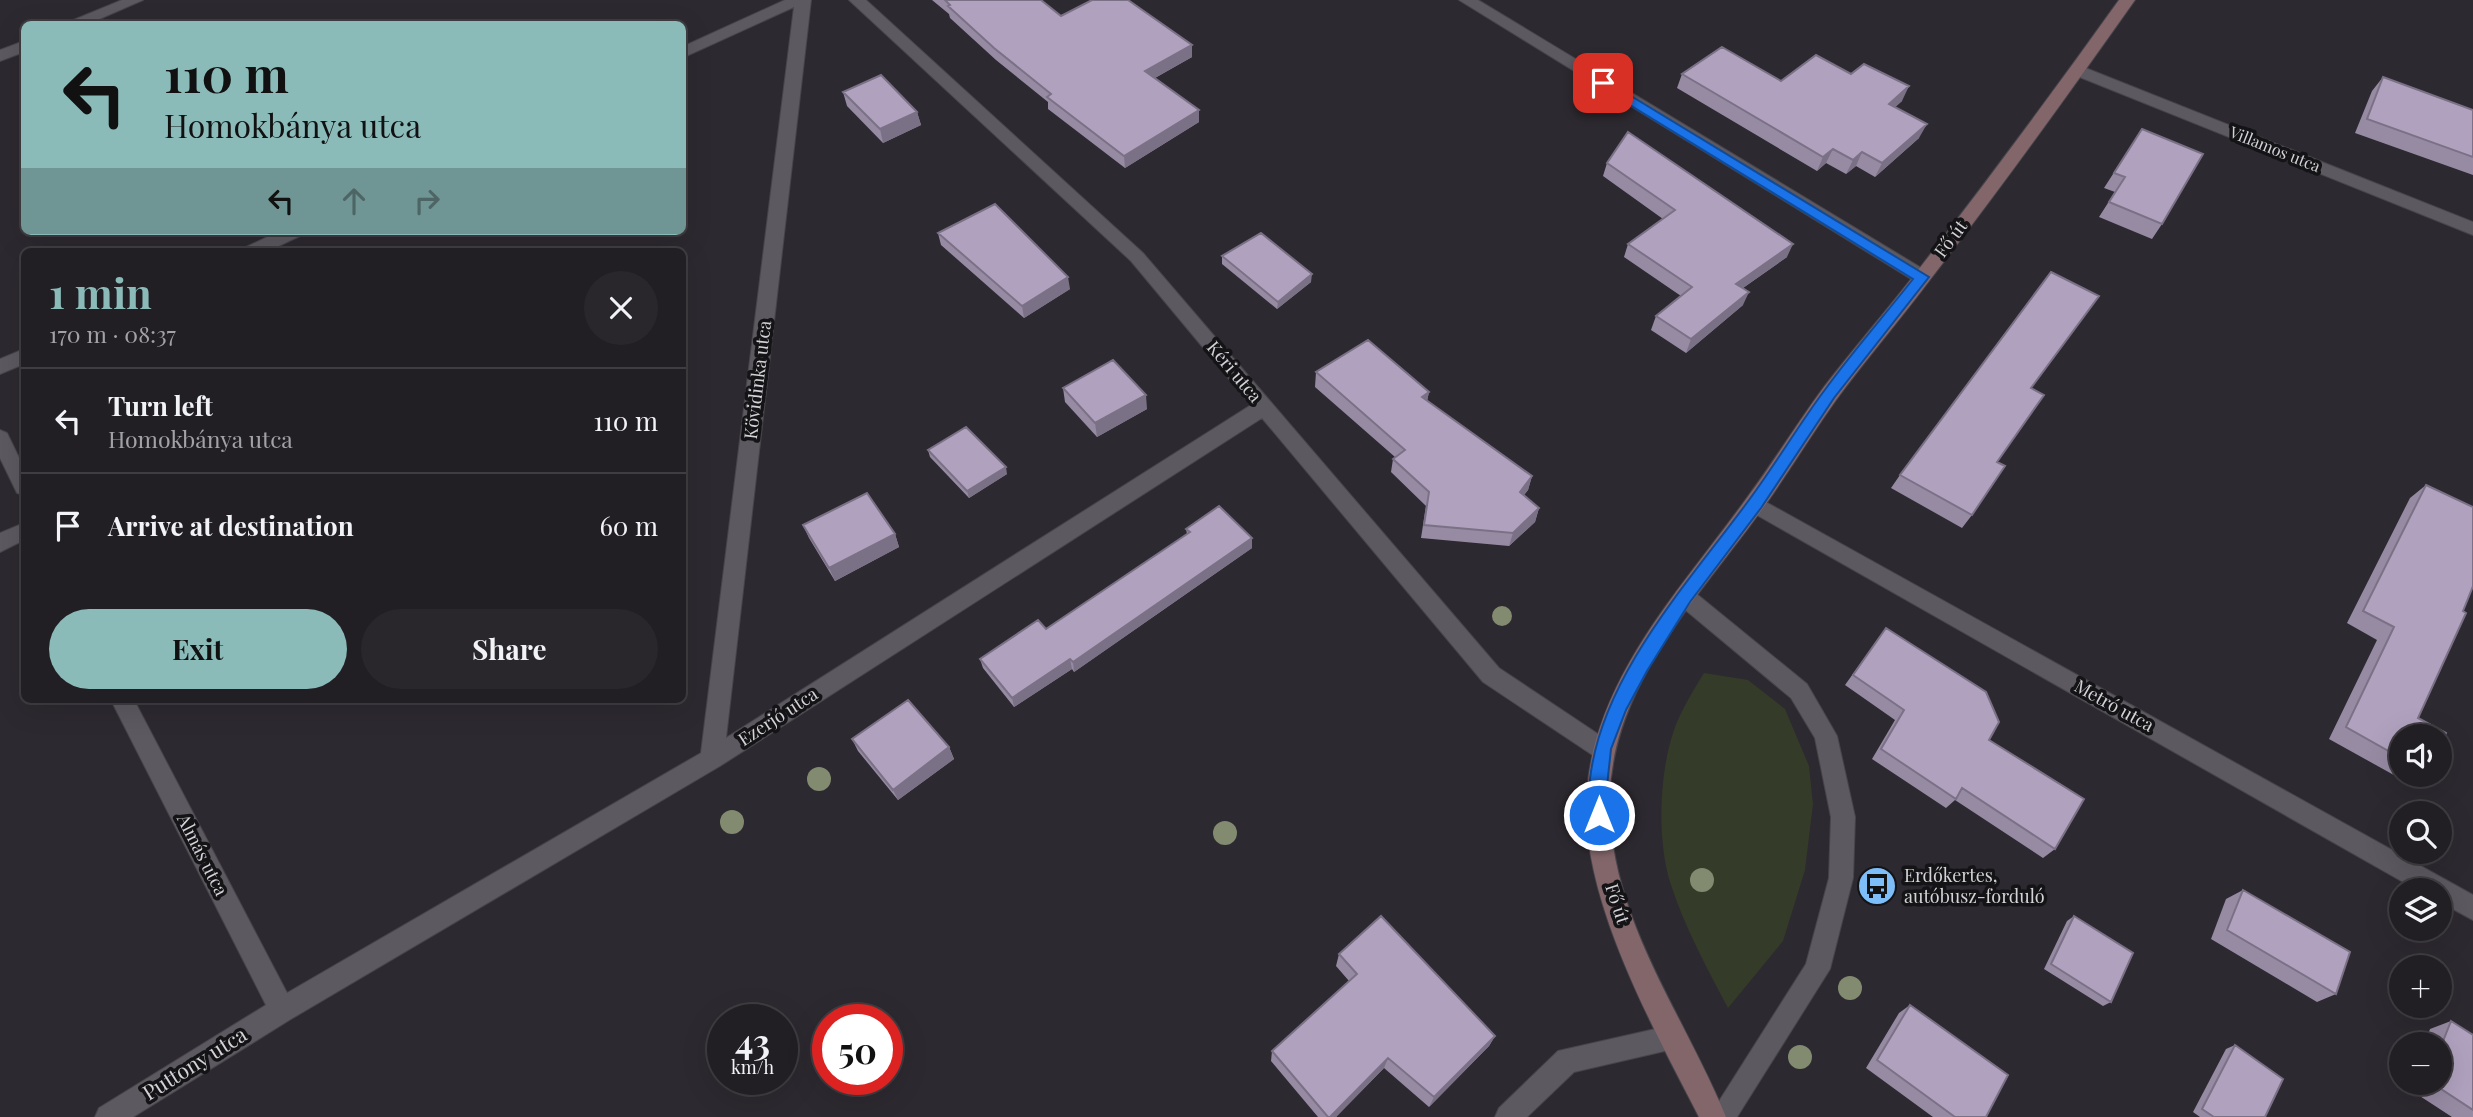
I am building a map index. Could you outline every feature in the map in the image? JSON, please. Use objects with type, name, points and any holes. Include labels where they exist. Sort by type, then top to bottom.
[{"type":"main road","name":"Fő út","points":[[1713,1117],[1673,1038],[1626,932],[1602,855],[1597,795],[1602,749],[1618,708],[1635,676],[1685,597],[1755,504],[1829,394],[1922,277],[2078,70],[2127,0]]},
{"type":"street","points":[[83,21],[135,0]]},
{"type":"street","points":[[686,51],[801,0]]},
{"type":"street","name":"Kövidinka utca","points":[[712,759],[801,0]]},
{"type":"street","name":"Kéri utca","points":[[857,0],[1136,257],[1491,675],[1602,749]]},
{"type":"street","points":[[1466,0],[1922,277]]},
{"type":"street","points":[[0,56],[21,47]]},
{"type":"street","name":"Villamos utca","points":[[2078,70],[2473,229]]},
{"type":"street","points":[[259,248],[287,235]]},
{"type":"street","points":[[0,367],[21,357]]},
{"type":"street","name":"Ezerjó utca","points":[[282,1010],[712,759],[1264,407]]},
{"type":"street","points":[[0,438],[21,481]]},
{"type":"street","name":"Metró utca","points":[[1755,504],[2473,908]]},
{"type":"street","points":[[0,543],[21,532]]},
{"type":"street","points":[[1685,597],[1799,691],[1826,736],[1843,817],[1841,878],[1817,968],[1722,1117]]},
{"type":"street","name":"Almás utca","points":[[124,703],[282,1010]]},
{"type":"street","name":"Puttony utca","points":[[108,1117],[282,1010]]},
{"type":"street","points":[[1508,1117],[1567,1060],[1673,1038]]},
{"type":"green space","points":[[1704,673],[1748,680],[1785,709],[1809,766],[1813,804],[1805,870],[1783,941],[1728,1008],[1682,915],[1670,882],[1663,846],[1663,786],[1669,747],[1680,715]]},
{"type":"building","points":[[945,0],[1041,0],[1061,16],[1092,0],[1128,0],[1192,45],[1145,71],[1199,110],[1124,156],[1047,97],[1051,94],[994,48],[948,6],[950,5]]},
{"type":"building","points":[[1722,47],[1781,81],[1816,55],[1851,74],[1864,64],[1909,86],[1889,104],[1927,124],[1882,163],[1862,152],[1853,160],[1833,149],[1823,157],[1682,74]]},
{"type":"building","points":[[881,75],[917,112],[880,129],[843,92]]},
{"type":"building","points":[[2383,77],[2473,110],[2473,157],[2367,119]]},
{"type":"building","points":[[2142,129],[2203,154],[2162,224],[2109,202],[2125,177],[2114,173]]},
{"type":"building","points":[[1628,132],[1793,244],[1736,284],[1749,292],[1691,339],[1656,316],[1692,287],[1628,244],[1675,210],[1607,163]]},
{"type":"building","points":[[995,204],[1068,277],[1022,306],[938,233]]},
{"type":"building","points":[[1261,233],[1312,274],[1278,302],[1222,256]]},
{"type":"building","points":[[2051,272],[2099,296],[2031,388],[2044,395],[1997,462],[2005,466],[1972,515],[1900,475]]},
{"type":"building","points":[[1368,340],[1429,392],[1422,397],[1532,476],[1520,492],[1539,508],[1513,533],[1424,525],[1429,492],[1393,459],[1405,450],[1316,372]]},
{"type":"building","points":[[1113,360],[1146,395],[1095,423],[1063,388]]},
{"type":"building","points":[[966,427],[1006,467],[967,491],[928,450]]},
{"type":"building","points":[[2426,485],[2473,507],[2473,586],[2463,611],[2466,613],[2418,718],[2429,724],[2389,724],[2389,751],[2346,727],[2394,627],[2363,611]]},
{"type":"building","points":[[867,493],[895,534],[829,568],[803,525]]},
{"type":"building","points":[[1219,506],[1252,538],[1073,662],[1070,659],[1012,698],[980,659],[1038,620],[1046,629],[1190,532],[1186,529]]},
{"type":"building","points":[[1886,628],[1986,692],[1999,722],[1989,740],[2084,799],[2055,849],[1962,788],[1956,799],[1881,749],[1904,710],[1853,675]]},
{"type":"building","points":[[908,700],[949,747],[893,790],[852,739]]},
{"type":"building","points":[[2243,890],[2350,952],[2336,994],[2227,930]]},
{"type":"building","points":[[1381,916],[1495,1036],[1434,1097],[1388,1058],[1328,1117],[1272,1051],[1357,974],[1339,954]]},
{"type":"building","points":[[2074,916],[2133,953],[2111,1002],[2051,964]]},
{"type":"building","points":[[1910,1005],[2008,1075],[1986,1117],[1955,1117],[1877,1060]]},
{"type":"building","points":[[2451,1021],[2473,1035],[2473,1110],[2450,1095],[2452,1032],[2447,1032]]},
{"type":"building","points":[[2235,1045],[2283,1079],[2265,1117],[2214,1117],[2202,1109]]},
{"type":"place","name":"Erdőkertes, autóbusz-forduló","points":[[1877,886]]},
{"type":"route","points":[[1599,815],[1597,795],[1602,749],[1618,708],[1641,665],[1685,597],[1755,504],[1829,394],[1922,277],[1603,83]]}]
